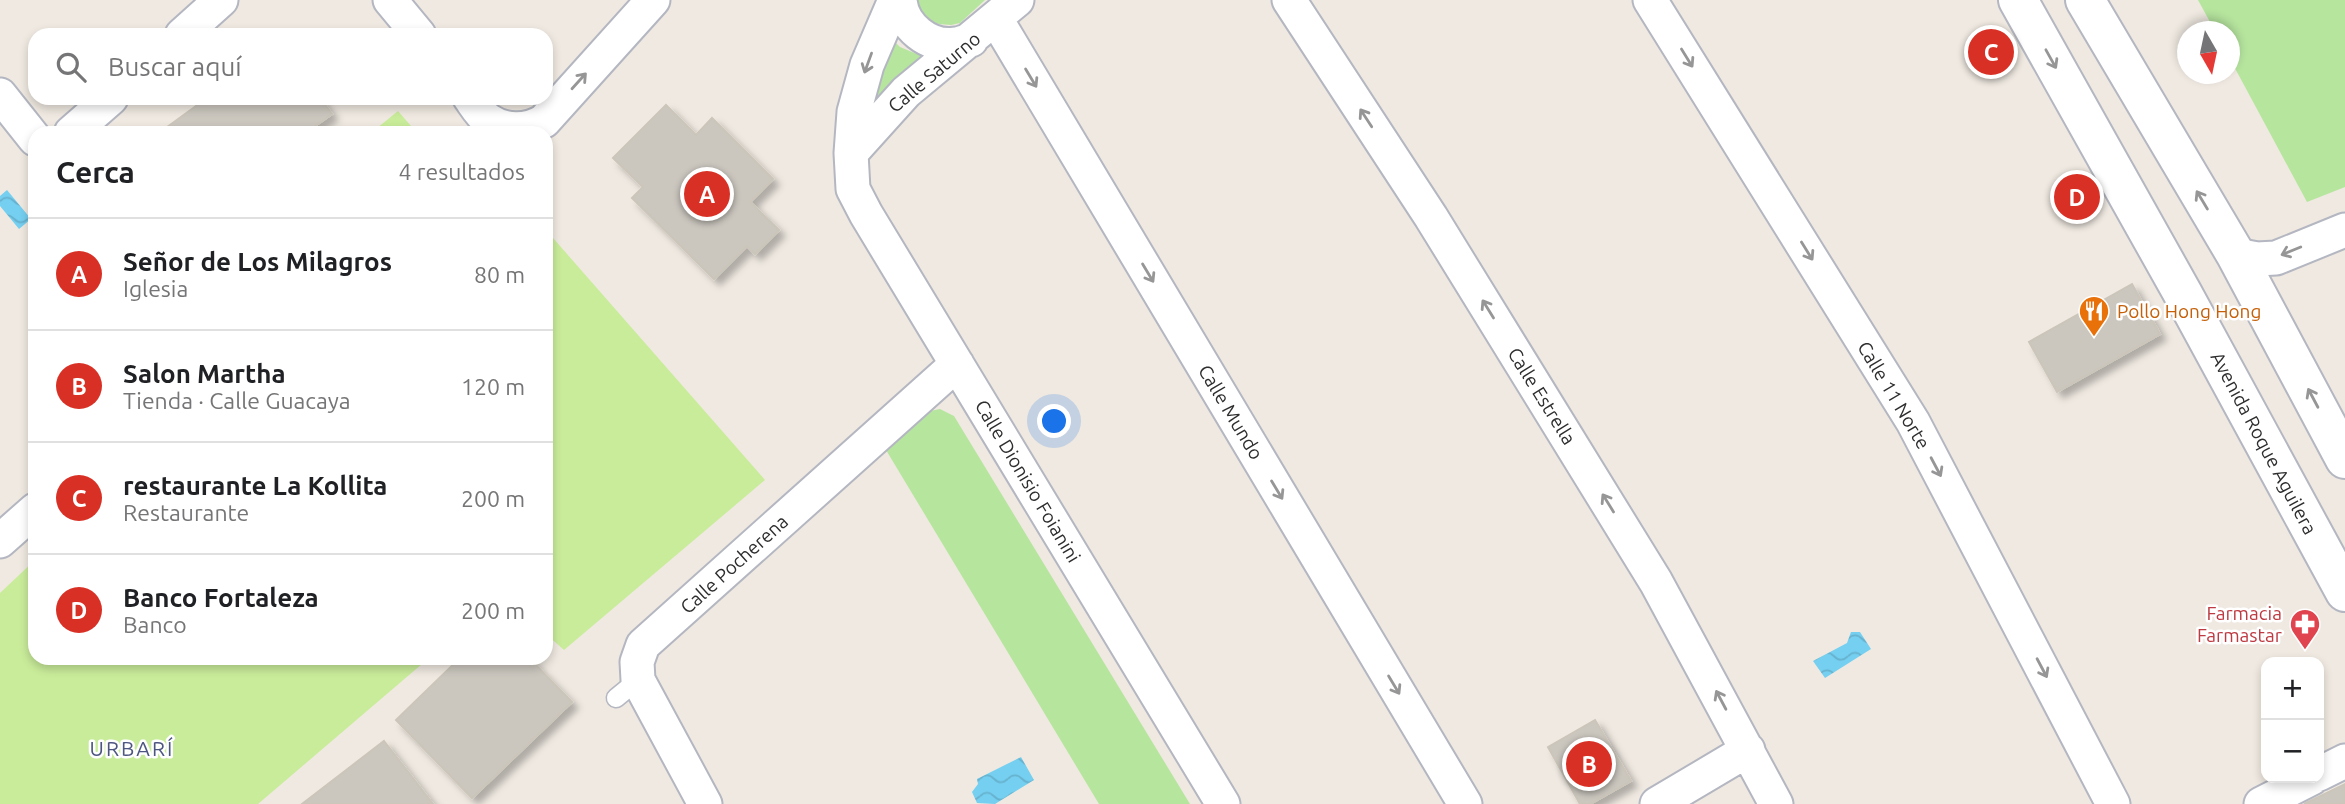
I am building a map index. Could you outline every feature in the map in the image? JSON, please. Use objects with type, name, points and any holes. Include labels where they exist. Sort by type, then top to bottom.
[{"type":"main road","name":"Avenida Roque Aguilera","points":[[2018,0],[2177,283],[2345,592]]},
{"type":"main road","points":[[2085,0],[2236,255],[2345,458]]},
{"type":"street","points":[[190,28],[222,0]]},
{"type":"street","points":[[390,0],[413,28]]},
{"type":"street","points":[[535,126],[544,121],[653,0]]},
{"type":"street","points":[[897,0],[908,23],[920,36],[937,43],[954,44],[995,20]]},
{"type":"street","name":"Calle Saturno","points":[[850,153],[854,112],[867,65],[897,0]]},
{"type":"street","name":"Calle Estrella","points":[[1289,0],[1431,217],[1657,582],[1776,804]]},
{"type":"street","name":"Calle 11 Norte","points":[[1650,0],[1913,422],[2113,804]]},
{"type":"street","name":"Calle Saturno","points":[[850,153],[906,92],[995,20]]},
{"type":"street","name":"Calle Mundo","points":[[995,20],[1465,804]]},
{"type":"street","points":[[0,95],[28,130]]},
{"type":"street","points":[[79,126],[103,105]]},
{"type":"street","points":[[475,105],[487,120],[498,126]]},
{"type":"street","name":"Calle Dionisio Foianini","points":[[850,153],[853,189],[866,214],[1223,804]]},
{"type":"street","points":[[2236,255],[2257,260],[2276,258],[2345,230]]},
{"type":"street","name":"Calle Pocherena","points":[[705,804],[627,689],[643,645],[957,364]]},
{"type":"street","points":[[0,541],[28,516]]},
{"type":"street","points":[[1657,804],[1748,750]]},
{"type":"street","points":[[2324,772],[2345,761]]},
{"type":"street","points":[[2261,804],[2302,783]]},
{"type":"green space","points":[[913,0],[985,0],[960,23],[951,25],[926,20]]},
{"type":"green space","points":[[2198,0],[2345,0],[2345,187],[2307,202],[2240,78],[2240,21],[2210,21]]},
{"type":"green space","points":[[893,40],[900,47],[924,57],[882,95],[875,96]]},
{"type":"green space","points":[[398,111],[411,126],[380,126]]},
{"type":"green space","points":[[553,238],[765,480],[564,650],[553,640]]},
{"type":"green space","points":[[940,409],[954,416],[1190,804],[1099,804],[880,440],[910,415]]},
{"type":"green space","points":[[28,567],[28,665],[421,665],[258,804],[0,804],[0,593]]},
{"type":"water","points":[[7,190],[28,215],[28,222],[19,229],[0,206],[0,196]]},
{"type":"water","points":[[1851,632],[1860,632],[1871,649],[1825,678],[1813,661],[1847,643]]},
{"type":"water","points":[[1021,757],[1034,780],[995,804],[977,803],[972,792],[978,784],[977,779]]},
{"type":"building","points":[[197,105],[325,105],[332,114],[315,126],[169,126]]},
{"type":"building","points":[[666,105],[696,135],[712,118],[773,179],[750,202],[779,230],[755,254],[747,246],[714,279],[632,198],[643,187],[613,158]]},
{"type":"building","name":"Pollo Hong Hong","points":[[2132,284],[2160,334],[2057,392],[2029,342]]},
{"type":"building","points":[[453,665],[536,665],[572,702],[472,798],[396,720]]},
{"type":"building","points":[[1595,720],[1631,781],[1590,804],[1580,804],[1548,747]]},
{"type":"building","points":[[384,741],[433,804],[302,804]]},
{"type":"building","points":[[2345,784],[2345,804],[2304,804]]},
{"type":"place","name":"restaurante La Kollita","points":[[1991,52]]},
{"type":"place","name":"Señor de Los Milagros","points":[[707,194]]},
{"type":"place","name":"Banco Fortaleza","points":[[2077,197]]},
{"type":"place","name":"Pollo Hong Hong","points":[[2094,338]]},
{"type":"place","name":"Farmacia Farmastar","points":[[2305,651]]},
{"type":"place","name":"Salon Martha","points":[[1589,764]]},
{"type":"district","name":"URBARÍ","points":[[132,749]]}]
